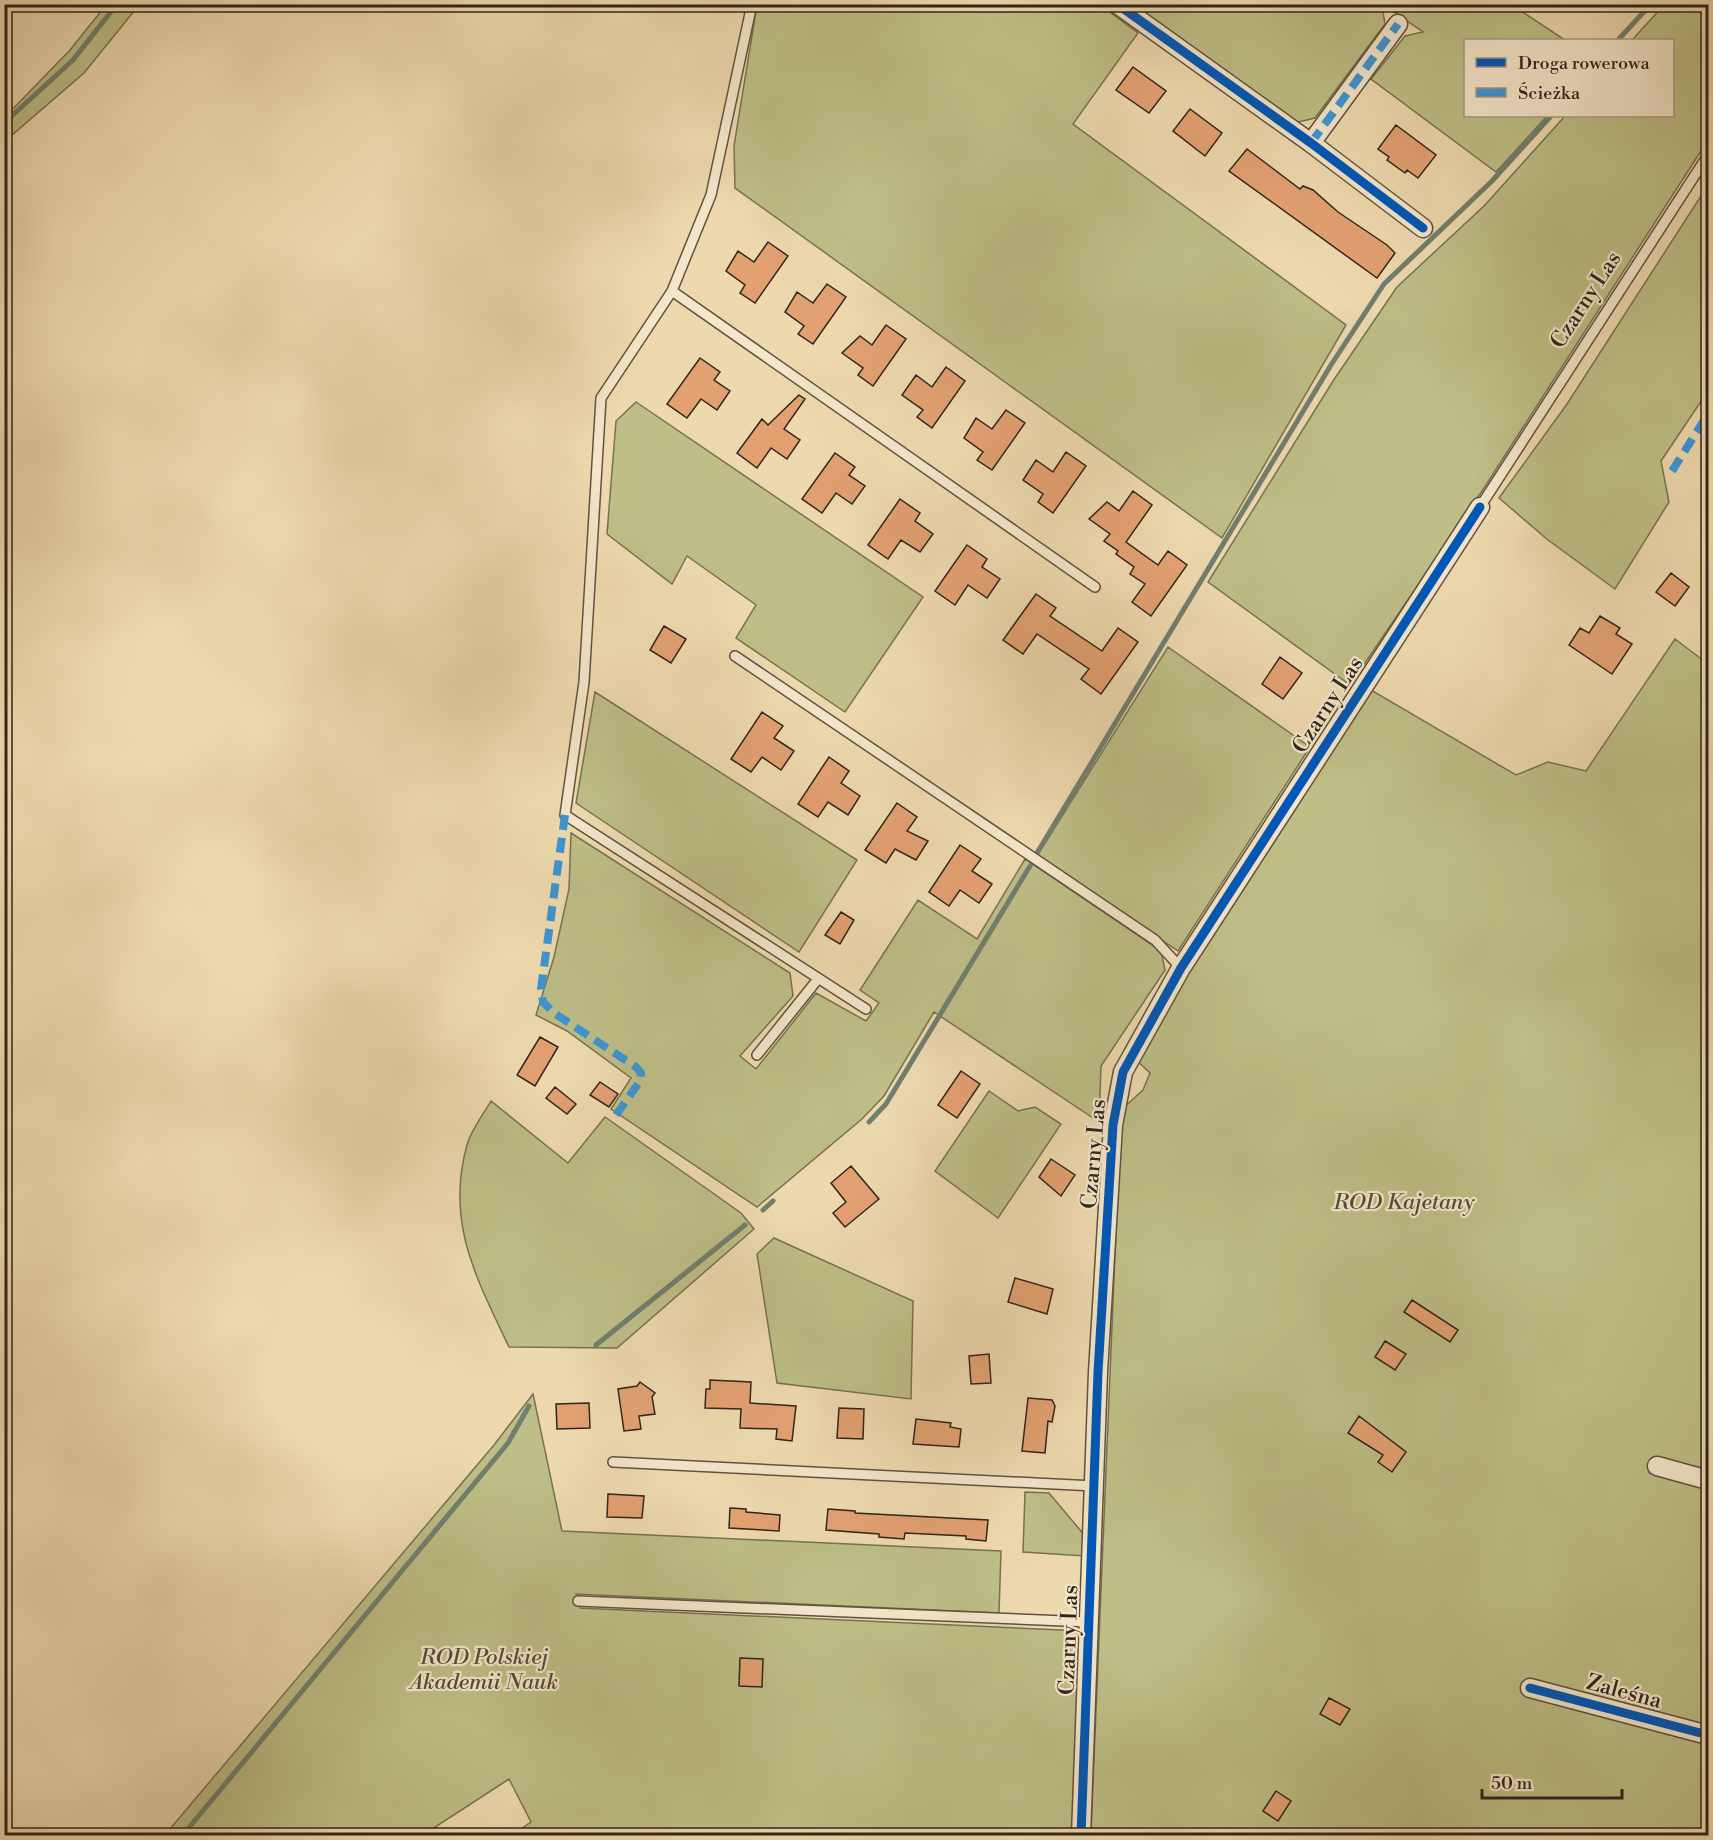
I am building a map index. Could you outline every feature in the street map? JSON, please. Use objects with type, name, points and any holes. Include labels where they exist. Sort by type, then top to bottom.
[{"type":"street","points":[[1117,4],[1311,143],[1423,228]]},
{"type":"street","points":[[1311,143],[1398,24]]},
{"type":"street","name":"Czarny Las","points":[[1081,1836],[1094,1486],[1113,1125],[1118,1095],[1130,1055],[1181,968],[1480,507]]},
{"type":"street","points":[[1657,1466],[1708,1480]]},
{"type":"street","name":"Zaleśna","points":[[1530,1688],[1708,1735]]},
{"type":"lane","points":[[752,4],[711,195],[672,291],[601,398],[585,682],[566,815],[866,1009]]},
{"type":"lane","name":"Czarny Las","points":[[1480,507],[1708,154]]},
{"type":"lane","points":[[672,291],[1095,588]]},
{"type":"lane","points":[[735,656],[1155,940],[1181,968]]},
{"type":"lane","points":[[757,1054],[818,979]]},
{"type":"lane","points":[[614,1462],[1094,1486]]},
{"type":"lane","points":[[578,1600],[1089,1622]]},
{"type":"green space","points":[[106,5],[139,5],[84,73],[5,141],[5,117],[70,50]]},
{"type":"green space","points":[[757,5],[1100,5],[1138,33],[1073,124],[1346,325],[1222,538],[735,188],[734,146]]},
{"type":"green space","points":[[1135,5],[1382,5],[1385,24],[1315,118],[1290,124]]},
{"type":"green space","points":[[1384,5],[1512,5],[1563,39],[1464,39],[1464,117],[1546,117],[1496,172],[1371,79],[1405,36],[1423,32]]},
{"type":"green space","points":[[1664,5],[1708,5],[1708,140],[1484,488],[1350,685],[1208,582],[1333,381],[1397,287],[1485,205],[1564,117],[1674,117],[1674,39],[1633,39]]},
{"type":"green space","points":[[1708,185],[1708,391],[1661,461],[1669,502],[1615,589],[1548,540],[1499,498],[1567,404]]},
{"type":"green space","points":[[636,402],[923,597],[845,712],[736,638],[756,605],[687,556],[672,584],[607,534],[616,421]]},
{"type":"green space","name":"ROD Kajetany","points":[[1675,639],[1708,664],[1708,1472],[1655,1458],[1649,1473],[1708,1489],[1708,1726],[1530,1680],[1523,1694],[1708,1745],[1708,1835],[1179,1836],[1091,1831],[1121,1110],[1143,1090],[1150,1073],[1134,1058],[1298,805],[1366,687],[1516,775],[1548,762],[1586,771]]},
{"type":"green space","points":[[1168,647],[1310,747],[1178,951],[1037,856]]},
{"type":"green space","points":[[595,692],[857,860],[799,952],[576,803]]},
{"type":"green space","points":[[571,833],[790,973],[793,996],[740,1056],[756,1069],[816,993],[866,1021],[879,1003],[860,990],[918,900],[977,939],[1025,859],[1161,951],[1165,970],[1101,1066],[1099,1122],[934,1012],[884,1096],[862,1119],[757,1207],[611,1109],[631,1078],[567,1031],[536,1015],[554,957],[569,889]]},
{"type":"green space","points":[[989,1091],[1018,1111],[1035,1107],[1061,1124],[998,1218],[935,1171]]},
{"type":"green space","points":[[491,1101],[568,1163],[605,1117],[741,1213],[754,1229],[617,1348],[509,1347],[486,1298],[468,1250],[462,1225],[460,1200],[461,1173],[467,1145],[474,1128]]},
{"type":"green space","points":[[774,1238],[913,1301],[911,1399],[777,1383],[757,1254]]},
{"type":"green space","name":"ROD Polskiej Akademii Nauk","points":[[533,1394],[562,1531],[1001,1551],[999,1613],[576,1594],[580,1608],[1082,1631],[1073,1835],[637,1836],[636,1829],[625,1835],[512,1835],[531,1822],[509,1779],[423,1835],[164,1836],[494,1445]]},
{"type":"green space","points":[[1025,1492],[1049,1493],[1086,1537],[1085,1556],[1023,1552]]},
{"type":"building","points":[[1133,67],[1166,91],[1149,113],[1116,90]]},
{"type":"building","points":[[1190,109],[1222,133],[1205,156],[1173,131]]},
{"type":"building","points":[[1396,125],[1436,155],[1418,178],[1407,170],[1405,173],[1387,160],[1389,157],[1378,149]]},
{"type":"building","points":[[1247,149],[1300,189],[1303,186],[1313,190],[1338,212],[1387,245],[1395,253],[1377,278],[1229,171]]},
{"type":"building","points":[[768,242],[788,256],[755,303],[740,293],[745,285],[726,271],[738,251],[754,262]]},
{"type":"building","points":[[827,284],[846,297],[813,344],[798,334],[804,326],[785,312],[797,292],[813,303]]},
{"type":"building","points":[[886,325],[906,339],[873,386],[858,375],[863,368],[842,353],[860,336],[872,345]]},
{"type":"building","points":[[700,358],[720,372],[714,380],[730,391],[717,410],[701,399],[687,418],[667,404]]},
{"type":"building","points":[[946,367],[965,381],[932,428],[917,417],[923,410],[902,395],[916,375],[932,387]]},
{"type":"building","points":[[799,395],[805,399],[784,429],[800,440],[787,459],[771,448],[757,468],[737,453],[762,419],[768,425]]},
{"type":"building","points":[[1006,410],[1025,423],[992,470],[977,460],[983,452],[964,438],[976,418],[992,429]]},
{"type":"building","points":[[1066,452],[1086,466],[1053,513],[1038,502],[1043,494],[1023,480],[1036,460],[1053,472]]},
{"type":"building","points":[[835,453],[855,467],[849,475],[865,486],[852,504],[836,493],[822,513],[802,499]]},
{"type":"building","points":[[1133,491],[1152,505],[1126,542],[1158,565],[1168,551],[1187,565],[1151,616],[1132,602],[1145,584],[1130,574],[1134,567],[1116,554],[1118,551],[1104,541],[1110,534],[1089,519],[1107,502],[1119,511]]},
{"type":"building","points":[[900,499],[920,513],[915,521],[933,534],[920,552],[901,540],[888,559],[868,545]]},
{"type":"building","points":[[967,545],[987,559],[982,567],[1000,579],[987,598],[968,585],[955,605],[935,591]]},
{"type":"building","points":[[1671,573],[1689,587],[1675,606],[1656,592]]},
{"type":"building","points":[[1036,594],[1056,608],[1050,616],[1102,651],[1118,628],[1138,642],[1101,694],[1081,679],[1089,669],[1037,634],[1023,654],[1003,640]]},
{"type":"building","points":[[1600,616],[1620,628],[1616,634],[1632,644],[1612,674],[1569,645],[1580,628],[1589,633]]},
{"type":"building","points":[[664,626],[686,639],[671,663],[650,650]]},
{"type":"building","points":[[1280,657],[1302,673],[1283,699],[1262,684]]},
{"type":"building","points":[[762,712],[783,726],[774,738],[794,751],[781,770],[762,757],[751,772],[731,759]]},
{"type":"building","points":[[829,757],[849,771],[841,783],[860,796],[848,815],[828,802],[818,817],[798,804]]},
{"type":"building","points":[[897,803],[917,817],[907,831],[928,841],[916,860],[895,849],[886,863],[865,850]]},
{"type":"building","points":[[960,845],[981,859],[972,871],[992,884],[979,903],[960,890],[949,906],[929,892]]},
{"type":"building","points":[[841,912],[854,920],[840,944],[825,935]]},
{"type":"building","points":[[540,1037],[558,1047],[535,1086],[517,1075]]},
{"type":"building","points":[[961,1071],[980,1084],[957,1118],[938,1105]]},
{"type":"building","points":[[600,1082],[618,1094],[609,1107],[590,1095]]},
{"type":"building","points":[[555,1087],[576,1104],[567,1114],[546,1098]]},
{"type":"building","points":[[1051,1159],[1075,1175],[1061,1196],[1039,1177]]},
{"type":"building","points":[[851,1166],[879,1199],[845,1227],[833,1213],[846,1202],[831,1183]]},
{"type":"building","points":[[1015,1278],[1053,1289],[1047,1314],[1008,1302]]},
{"type":"building","points":[[1412,1300],[1458,1330],[1450,1342],[1404,1312]]},
{"type":"building","points":[[1385,1341],[1406,1354],[1395,1370],[1375,1357]]},
{"type":"building","points":[[989,1354],[991,1383],[971,1384],[969,1356]]},
{"type":"building","points":[[710,1380],[751,1382],[750,1403],[796,1406],[792,1441],[776,1439],[777,1429],[740,1428],[741,1409],[705,1408],[706,1389],[710,1389]]},
{"type":"building","points":[[640,1382],[655,1393],[652,1397],[655,1414],[639,1416],[641,1429],[624,1431],[618,1389],[637,1386]]},
{"type":"building","points":[[1028,1398],[1052,1400],[1055,1406],[1052,1422],[1048,1421],[1045,1453],[1022,1451]]},
{"type":"building","points":[[589,1403],[590,1428],[557,1429],[556,1404]]},
{"type":"building","points":[[839,1408],[864,1409],[863,1439],[837,1438]]},
{"type":"building","points":[[1359,1416],[1406,1452],[1392,1472],[1378,1462],[1383,1455],[1348,1433]]},
{"type":"building","points":[[916,1419],[951,1423],[950,1427],[961,1429],[959,1447],[913,1444]]},
{"type":"building","points":[[608,1494],[644,1496],[642,1518],[607,1517]]},
{"type":"building","points":[[730,1508],[780,1515],[779,1531],[729,1528]]},
{"type":"building","points":[[828,1509],[855,1511],[855,1513],[988,1520],[986,1541],[966,1539],[966,1536],[905,1533],[904,1539],[879,1537],[879,1534],[826,1530]]},
{"type":"building","points":[[740,1658],[763,1659],[762,1687],[739,1686]]},
{"type":"building","points":[[1329,1698],[1350,1709],[1340,1725],[1320,1714]]},
{"type":"building","points":[[1276,1791],[1291,1801],[1278,1821],[1263,1811]]},
{"type":"waterway","points":[[4,123],[73,60],[117,4]]},
{"type":"waterway","points":[[1619,39],[1651,4]]},
{"type":"waterway","points":[[1037,853],[1331,365],[1384,284],[1492,181],[1550,117]]},
{"type":"waterway","points":[[869,1122],[886,1104],[1030,866]]},
{"type":"waterway","points":[[763,1210],[773,1201]]},
{"type":"waterway","points":[[596,1345],[745,1225]]},
{"type":"waterway","points":[[182,1836],[508,1443],[529,1406]]},
{"type":"marked path","points":[[1311,143],[1398,24]]},
{"type":"marked path","points":[[1672,471],[1708,414]]},
{"type":"marked path","points":[[565,815],[541,989],[543,1002],[554,1013],[636,1067],[641,1073],[640,1081],[614,1118]]},
{"type":"cycle path","points":[[1117,4],[1311,143],[1423,228]]},
{"type":"cycle path","points":[[1081,1836],[1098,1372],[1113,1125],[1123,1072],[1181,968],[1480,507]]},
{"type":"cycle path","points":[[1530,1688],[1708,1735]]}]
